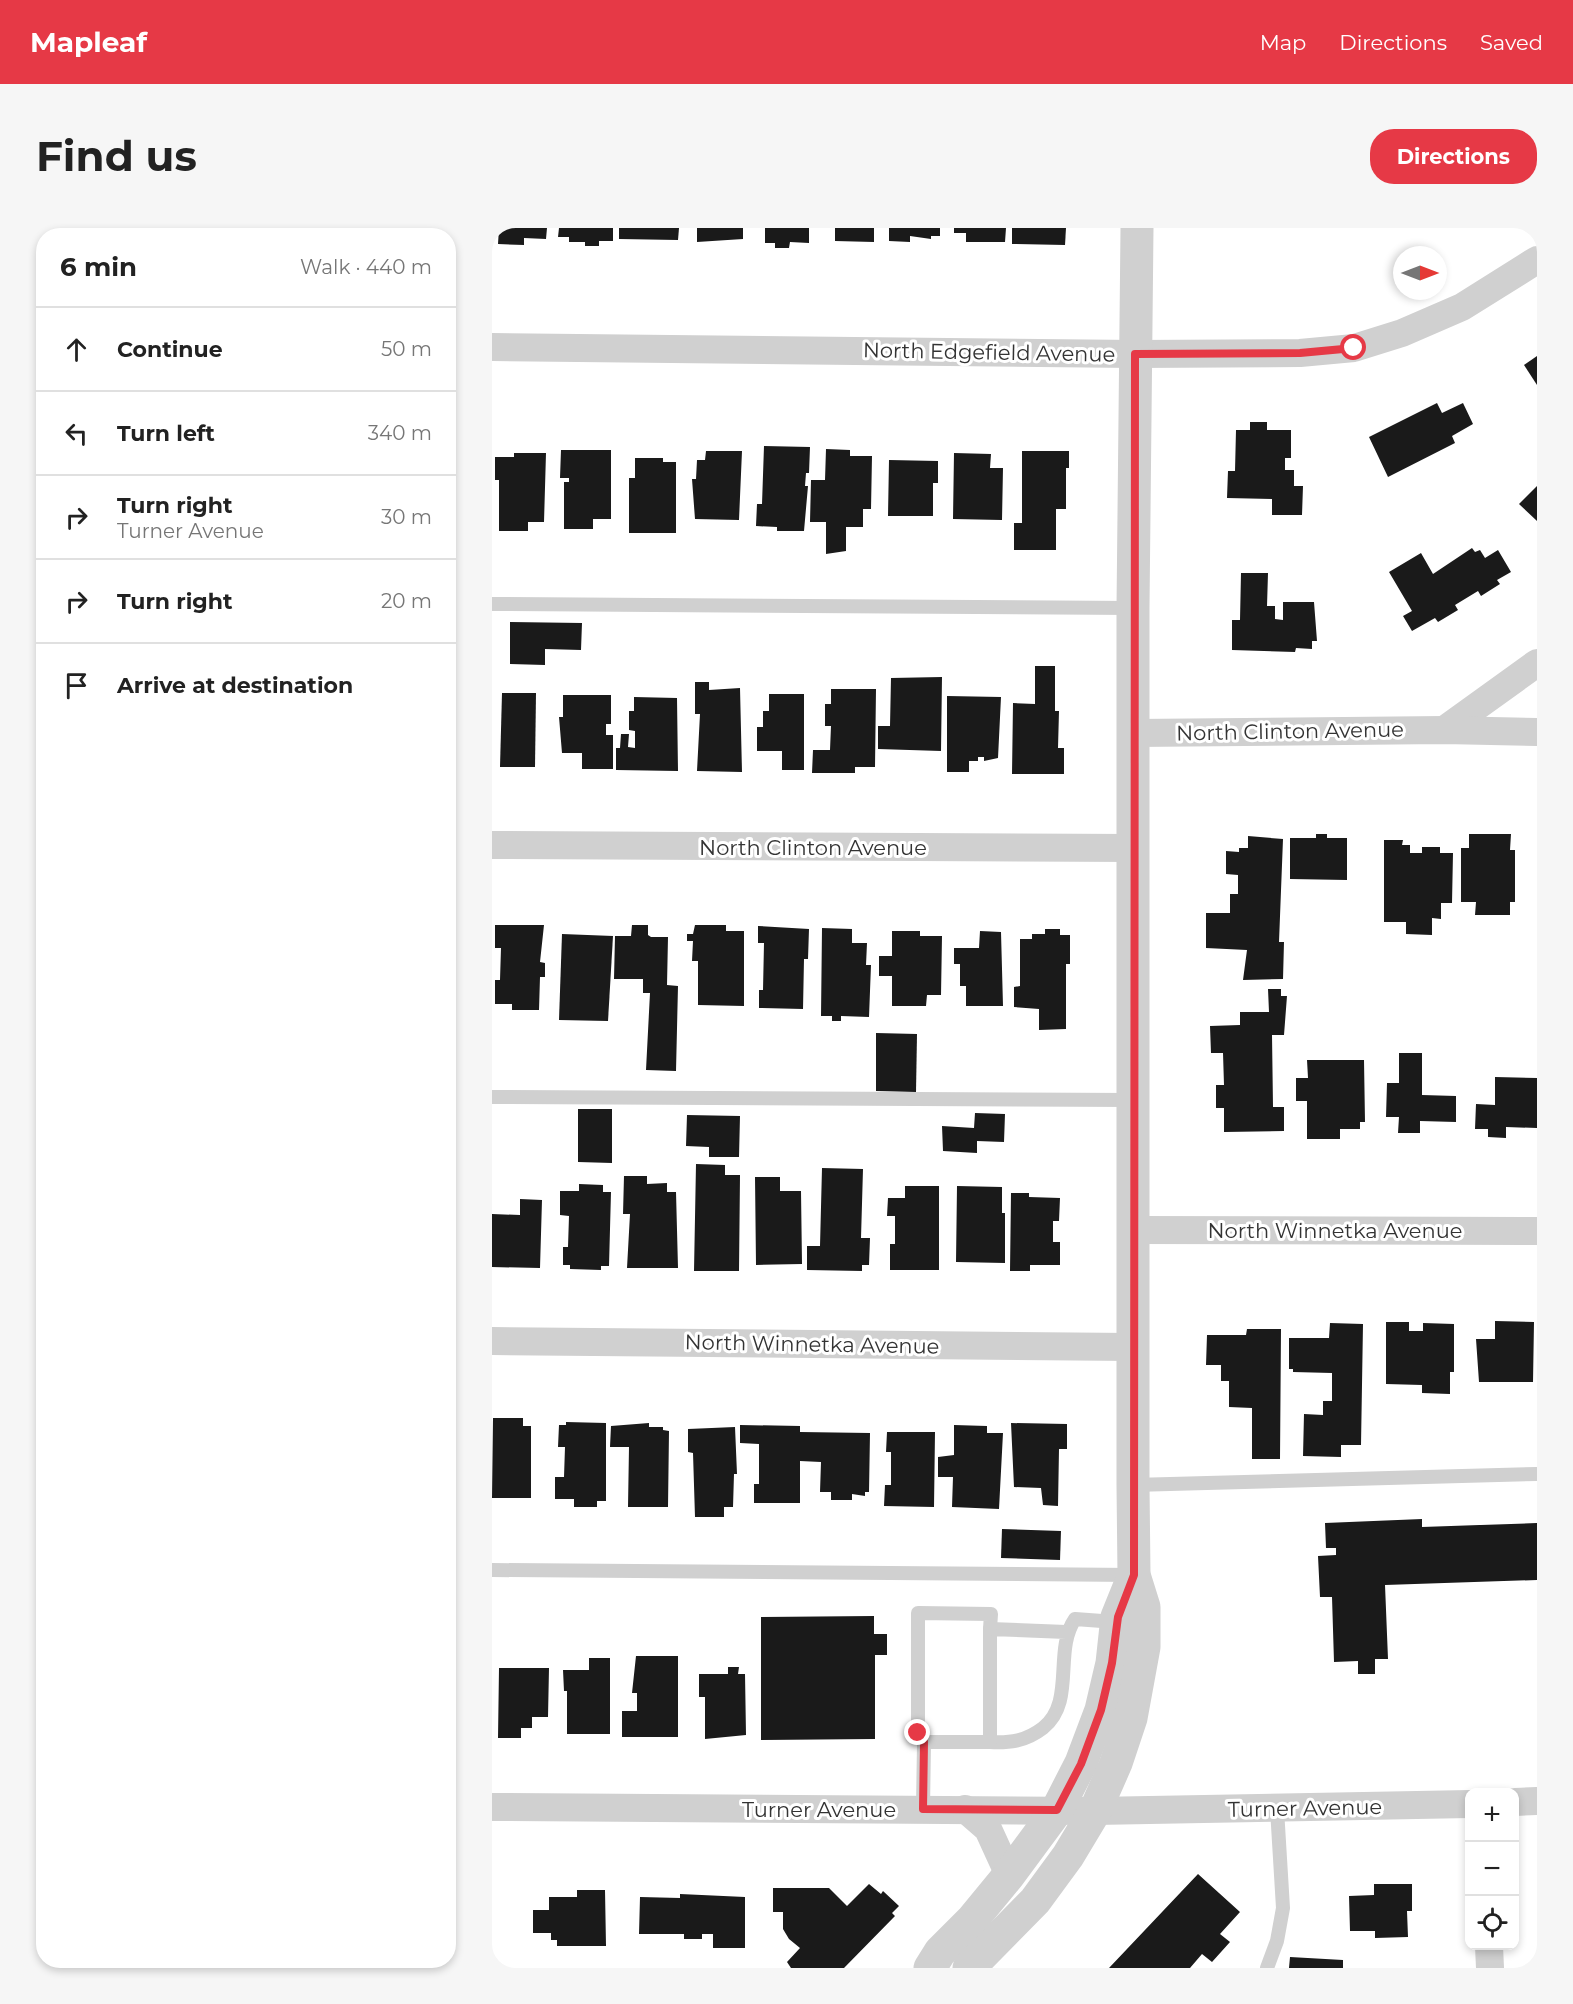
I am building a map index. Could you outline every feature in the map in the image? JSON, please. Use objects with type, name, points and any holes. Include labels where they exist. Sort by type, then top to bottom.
[{"type":"street","points":[[969,1968],[1035,1901],[1068,1856],[1095,1811],[1116,1763],[1131,1718],[1144,1647],[1144,1607],[1134,1575],[1132,1347],[1135,848],[1133,608],[1137,228]]},
{"type":"street","name":"North Edgefield Avenue","points":[[492,346],[1135,354],[1300,353],[1354,348],[1402,333],[1462,307],[1537,260]]},
{"type":"street","points":[[1444,730],[1537,663]]},
{"type":"street","name":"North Clinton Avenue","points":[[1135,733],[1444,730],[1537,732]]},
{"type":"street","name":"North Clinton Avenue","points":[[492,845],[1135,848]]},
{"type":"street","name":"North Winnetka Avenue","points":[[1133,1230],[1537,1231]]},
{"type":"street","name":"North Winnetka Avenue","points":[[492,1341],[1132,1347]]},
{"type":"street","points":[[930,1968],[940,1952],[1009,1875],[1057,1810],[1081,1764],[1101,1710],[1112,1663],[1118,1617],[1134,1575]]},
{"type":"street","points":[[1519,1803],[1537,1801]]},
{"type":"street","name":"Turner Avenue","points":[[492,1807],[1095,1811],[1465,1804]]},
{"type":"street","points":[[965,1809],[988,1829],[1009,1875]]},
{"type":"street","points":[[1488,1950],[1490,1968]]},
{"type":"lane","points":[[492,604],[1133,608]]},
{"type":"lane","points":[[492,1097],[1133,1100]]},
{"type":"lane","points":[[1133,1485],[1537,1474]]},
{"type":"lane","points":[[492,1570],[1134,1575]]},
{"type":"lane","points":[[923,1809],[924,1742],[918,1733],[918,1613],[991,1614],[990,1742]]},
{"type":"lane","points":[[924,1742],[1009,1743],[1029,1738],[1050,1722],[1060,1704],[1066,1632],[1076,1619],[1102,1621]]},
{"type":"lane","points":[[990,1629],[1066,1632]]},
{"type":"lane","points":[[1267,1968],[1277,1941],[1283,1908],[1277,1809]]},
{"type":"building","points":[[499,228],[547,228],[546,239],[524,238],[524,245],[498,244]]},
{"type":"building","points":[[559,228],[613,228],[613,241],[599,241],[599,246],[585,246],[585,242],[569,242],[569,237],[558,237]]},
{"type":"building","points":[[619,228],[679,228],[678,240],[619,239]]},
{"type":"building","points":[[697,228],[743,228],[743,239],[697,242]]},
{"type":"building","points":[[765,228],[809,228],[809,243],[790,242],[789,248],[775,248],[775,243],[765,243]]},
{"type":"building","points":[[835,228],[874,228],[874,242],[835,241]]},
{"type":"building","points":[[889,228],[940,228],[940,236],[931,236],[931,239],[910,236],[910,242],[889,241]]},
{"type":"building","points":[[954,228],[1006,228],[1005,242],[966,242],[966,233],[954,233]]},
{"type":"building","points":[[1012,228],[1066,228],[1065,245],[1012,244]]},
{"type":"building","points":[[1537,356],[1537,385],[1524,365]]},
{"type":"building","points":[[1437,403],[1442,413],[1463,403],[1473,424],[1452,436],[1455,443],[1388,477],[1369,437]]},
{"type":"building","points":[[1250,422],[1267,422],[1267,430],[1291,430],[1291,458],[1285,458],[1285,470],[1294,470],[1294,486],[1303,486],[1302,515],[1272,515],[1272,499],[1227,498],[1228,471],[1235,471],[1236,430],[1250,430]]},
{"type":"building","points":[[764,446],[810,447],[809,473],[806,473],[805,486],[808,486],[804,531],[777,531],[777,527],[756,526],[757,504],[762,504]]},
{"type":"building","points":[[826,449],[850,450],[850,456],[872,456],[871,509],[863,509],[863,527],[846,527],[846,551],[826,554],[826,522],[810,522],[811,480],[825,480]]},
{"type":"building","points":[[561,450],[611,450],[611,519],[593,519],[593,529],[564,529],[564,482],[569,482],[569,478],[560,478]]},
{"type":"building","points":[[706,451],[742,451],[739,520],[695,519],[692,479],[696,479],[697,460],[705,460]]},
{"type":"building","points":[[1022,451],[1069,451],[1069,468],[1066,468],[1066,509],[1056,509],[1056,550],[1014,550],[1014,523],[1022,523]]},
{"type":"building","points":[[514,453],[546,453],[544,522],[528,522],[528,531],[499,531],[499,480],[495,480],[495,457],[514,457]]},
{"type":"building","points":[[954,453],[991,454],[990,468],[1003,468],[1002,520],[953,519]]},
{"type":"building","points":[[635,458],[663,458],[663,462],[676,462],[676,533],[629,533],[629,478],[635,478]]},
{"type":"building","points":[[889,460],[938,461],[938,483],[933,483],[933,516],[888,516]]},
{"type":"building","points":[[1537,486],[1537,521],[1519,504]]},
{"type":"building","points":[[1472,548],[1475,552],[1480,550],[1485,558],[1498,550],[1511,572],[1497,580],[1500,584],[1481,596],[1478,591],[1455,605],[1458,610],[1438,622],[1435,618],[1412,631],[1403,616],[1412,611],[1389,572],[1421,553],[1433,574]]},
{"type":"building","points":[[1241,573],[1268,573],[1267,606],[1275,606],[1275,619],[1283,620],[1283,602],[1314,602],[1317,641],[1312,641],[1312,649],[1296,648],[1295,652],[1232,650],[1232,620],[1240,620]]},
{"type":"building","points":[[510,622],[582,623],[581,650],[545,649],[545,665],[510,664]]},
{"type":"building","points":[[1035,666],[1055,666],[1055,711],[1059,711],[1058,748],[1064,748],[1064,774],[1012,774],[1013,703],[1035,704]]},
{"type":"building","points":[[942,677],[941,751],[878,749],[878,726],[890,726],[891,678]]},
{"type":"building","points":[[695,682],[709,682],[709,690],[740,688],[742,772],[697,771],[700,714],[695,714]]},
{"type":"building","points":[[831,689],[876,689],[875,767],[855,767],[855,773],[812,773],[813,750],[830,750],[831,726],[825,726],[825,704],[831,704]]},
{"type":"building","points":[[502,693],[536,693],[535,767],[500,767]]},
{"type":"building","points":[[769,694],[804,694],[804,770],[782,770],[782,751],[757,751],[757,727],[763,727],[763,711],[769,711]]},
{"type":"building","points":[[563,695],[611,695],[611,724],[606,724],[606,735],[613,735],[613,769],[582,769],[582,753],[562,753],[559,717],[563,717]]},
{"type":"building","points":[[947,696],[1001,697],[998,758],[984,761],[984,757],[978,757],[978,761],[969,761],[969,772],[947,772]]},
{"type":"building","points":[[634,697],[677,698],[678,771],[616,770],[616,748],[620,748],[621,734],[629,734],[628,747],[635,748],[635,731],[629,730],[629,711],[634,711]]},
{"type":"building","points":[[1316,834],[1327,834],[1327,838],[1347,838],[1347,880],[1290,879],[1290,838],[1316,838]]},
{"type":"building","points":[[1469,834],[1511,834],[1510,850],[1515,850],[1515,902],[1510,902],[1510,915],[1475,915],[1476,902],[1461,902],[1461,848],[1469,848]]},
{"type":"building","points":[[1248,836],[1283,839],[1279,942],[1284,942],[1283,979],[1243,980],[1247,950],[1206,948],[1206,913],[1230,913],[1230,894],[1238,894],[1238,875],[1226,874],[1226,851],[1239,852],[1239,848],[1248,848]]},
{"type":"building","points":[[1384,840],[1403,840],[1402,845],[1410,845],[1410,853],[1422,853],[1422,847],[1440,847],[1440,853],[1453,853],[1452,903],[1441,903],[1441,919],[1432,918],[1432,935],[1406,934],[1406,922],[1384,922]]},
{"type":"building","points":[[495,925],[544,925],[540,962],[545,963],[545,977],[540,977],[539,1010],[512,1010],[512,1004],[495,1004],[495,980],[500,980],[501,948],[495,948]]},
{"type":"building","points":[[632,925],[648,925],[648,935],[651,937],[668,937],[667,985],[678,986],[676,1071],[646,1070],[650,993],[643,993],[643,979],[614,979],[615,936],[631,936]]},
{"type":"building","points":[[695,925],[726,925],[726,931],[744,931],[744,1006],[698,1005],[698,961],[692,961],[693,941],[687,941],[687,934],[693,934]]},
{"type":"building","points":[[758,926],[809,929],[808,959],[804,959],[803,1009],[759,1008],[759,990],[763,990],[764,943],[758,943]]},
{"type":"building","points":[[822,928],[852,929],[852,943],[867,943],[866,965],[871,965],[869,1017],[841,1016],[841,1021],[832,1021],[832,1016],[821,1016]]},
{"type":"building","points":[[1045,929],[1060,929],[1060,935],[1070,935],[1070,964],[1066,964],[1066,1029],[1039,1030],[1039,1009],[1014,1007],[1014,987],[1020,986],[1020,939],[1032,939],[1032,934],[1045,934]]},
{"type":"building","points":[[892,931],[920,931],[920,936],[942,936],[941,995],[927,995],[926,1006],[892,1006],[892,976],[879,976],[879,956],[892,956]]},
{"type":"building","points":[[980,931],[1001,932],[1003,1006],[966,1006],[966,986],[960,986],[960,964],[954,964],[954,948],[979,948]]},
{"type":"building","points":[[562,934],[613,936],[608,1021],[559,1020]]},
{"type":"building","points":[[1268,989],[1281,989],[1281,996],[1287,996],[1284,1035],[1272,1035],[1273,1107],[1284,1107],[1284,1131],[1224,1132],[1224,1108],[1216,1108],[1216,1085],[1224,1085],[1223,1053],[1211,1053],[1210,1026],[1240,1025],[1240,1012],[1269,1012]]},
{"type":"building","points":[[876,1033],[917,1034],[916,1092],[876,1091]]},
{"type":"building","points":[[1399,1053],[1422,1053],[1422,1095],[1456,1096],[1456,1122],[1420,1121],[1420,1133],[1398,1133],[1399,1117],[1386,1117],[1387,1083],[1399,1083]]},
{"type":"building","points":[[1307,1060],[1364,1060],[1365,1122],[1360,1122],[1360,1129],[1340,1129],[1340,1139],[1307,1139],[1307,1101],[1296,1101],[1296,1078],[1308,1078]]},
{"type":"building","points":[[1495,1077],[1537,1078],[1537,1128],[1506,1127],[1506,1138],[1488,1137],[1488,1129],[1475,1129],[1476,1104],[1495,1105]]},
{"type":"building","points":[[578,1109],[612,1109],[612,1163],[578,1162]]},
{"type":"building","points":[[975,1113],[1005,1114],[1004,1142],[977,1141],[977,1153],[943,1151],[942,1126],[974,1128]]},
{"type":"building","points":[[687,1115],[740,1116],[739,1157],[709,1157],[709,1147],[686,1146]]},
{"type":"building","points":[[696,1164],[725,1165],[725,1175],[740,1175],[739,1271],[694,1271]]},
{"type":"building","points":[[822,1168],[863,1169],[861,1238],[870,1238],[869,1265],[862,1265],[862,1271],[807,1270],[807,1246],[820,1246]]},
{"type":"building","points":[[624,1176],[647,1176],[647,1184],[667,1183],[667,1192],[676,1192],[678,1268],[627,1268],[630,1214],[623,1214]]},
{"type":"building","points":[[755,1177],[780,1177],[780,1191],[801,1191],[802,1264],[756,1265]]},
{"type":"building","points":[[579,1184],[603,1185],[603,1192],[611,1192],[609,1266],[601,1266],[601,1270],[570,1269],[570,1265],[563,1265],[563,1247],[568,1247],[569,1216],[560,1215],[560,1191],[579,1191]]},
{"type":"building","points":[[905,1186],[939,1186],[939,1270],[890,1270],[890,1244],[895,1244],[895,1216],[887,1216],[888,1198],[905,1198]]},
{"type":"building","points":[[957,1186],[1002,1187],[1002,1213],[1005,1213],[1005,1263],[956,1262]]},
{"type":"building","points":[[1011,1193],[1029,1193],[1029,1197],[1060,1198],[1059,1221],[1053,1221],[1053,1242],[1060,1242],[1060,1265],[1030,1265],[1030,1271],[1010,1271]]},
{"type":"building","points":[[520,1199],[542,1200],[540,1268],[492,1267],[492,1214],[520,1215]]},
{"type":"building","points":[[1495,1321],[1534,1322],[1533,1382],[1479,1382],[1476,1339],[1495,1339]]},
{"type":"building","points":[[1386,1322],[1409,1322],[1409,1331],[1423,1331],[1423,1323],[1454,1324],[1454,1372],[1450,1372],[1450,1394],[1422,1393],[1422,1385],[1386,1384]]},
{"type":"building","points":[[1330,1323],[1363,1324],[1361,1445],[1341,1445],[1341,1457],[1303,1456],[1304,1414],[1323,1415],[1323,1401],[1332,1401],[1332,1373],[1293,1372],[1293,1369],[1289,1369],[1289,1338],[1329,1338]]},
{"type":"building","points":[[1247,1329],[1281,1329],[1280,1459],[1252,1459],[1252,1408],[1229,1407],[1229,1381],[1221,1381],[1221,1365],[1206,1365],[1207,1335],[1246,1335]]},
{"type":"building","points":[[493,1418],[523,1418],[523,1426],[531,1426],[531,1498],[492,1498]]},
{"type":"building","points":[[566,1422],[606,1423],[606,1501],[597,1501],[597,1507],[574,1507],[574,1499],[555,1499],[555,1477],[564,1477],[565,1447],[558,1447],[559,1425],[566,1425]]},
{"type":"building","points":[[649,1423],[649,1427],[663,1427],[663,1430],[669,1431],[668,1507],[628,1507],[629,1447],[610,1447],[611,1426]]},
{"type":"building","points":[[1011,1423],[1067,1424],[1067,1449],[1059,1449],[1058,1506],[1043,1505],[1041,1488],[1014,1487]]},
{"type":"building","points":[[740,1425],[800,1426],[800,1432],[870,1433],[869,1492],[865,1492],[865,1496],[852,1494],[852,1500],[831,1500],[831,1492],[820,1492],[821,1462],[800,1461],[800,1503],[754,1503],[754,1484],[759,1484],[759,1444],[740,1443]]},
{"type":"building","points":[[954,1425],[987,1426],[987,1433],[1003,1433],[999,1509],[952,1507],[953,1477],[938,1477],[938,1457],[954,1455]]},
{"type":"building","points":[[735,1427],[737,1474],[734,1474],[733,1507],[724,1507],[724,1517],[695,1517],[693,1453],[688,1452],[688,1429]]},
{"type":"building","points":[[887,1432],[935,1432],[934,1507],[884,1506],[885,1485],[891,1485],[891,1452],[886,1452]]},
{"type":"building","points":[[1422,1519],[1422,1527],[1537,1523],[1537,1580],[1385,1585],[1388,1659],[1375,1659],[1375,1674],[1358,1674],[1358,1661],[1334,1662],[1332,1597],[1320,1597],[1318,1556],[1336,1555],[1336,1548],[1326,1548],[1325,1523]]},
{"type":"building","points":[[1002,1529],[1061,1531],[1060,1560],[1001,1558]]},
{"type":"building","points":[[874,1616],[874,1634],[887,1634],[887,1655],[875,1655],[875,1739],[761,1740],[761,1617]]},
{"type":"building","points":[[636,1656],[678,1656],[678,1737],[622,1737],[622,1711],[637,1711],[637,1693],[632,1693]]},
{"type":"building","points":[[589,1658],[610,1658],[610,1734],[567,1734],[567,1691],[564,1691],[563,1670],[589,1670]]},
{"type":"building","points":[[728,1667],[739,1667],[738,1674],[745,1674],[746,1735],[705,1739],[705,1697],[699,1697],[699,1674],[728,1674]]},
{"type":"building","points":[[499,1668],[549,1668],[548,1717],[532,1717],[532,1728],[521,1728],[521,1738],[498,1738]]},
{"type":"building","points":[[1198,1874],[1240,1912],[1220,1934],[1230,1942],[1212,1962],[1202,1954],[1190,1968],[1109,1968]]},
{"type":"building","points":[[869,1884],[881,1894],[883,1891],[899,1906],[892,1913],[895,1916],[844,1968],[791,1968],[787,1962],[800,1948],[789,1939],[783,1929],[783,1912],[773,1912],[773,1888],[829,1888],[847,1906]]},
{"type":"building","points":[[1374,1884],[1412,1884],[1412,1911],[1407,1911],[1408,1937],[1375,1938],[1375,1931],[1350,1931],[1349,1896],[1374,1895]]},
{"type":"building","points":[[577,1890],[605,1890],[606,1946],[557,1946],[557,1940],[551,1940],[551,1933],[533,1933],[533,1910],[549,1910],[549,1897],[577,1897]]},
{"type":"building","points":[[680,1894],[745,1897],[745,1948],[713,1948],[713,1934],[702,1934],[702,1939],[684,1939],[684,1934],[639,1934],[640,1897],[680,1898]]},
{"type":"building","points":[[1290,1957],[1343,1960],[1343,1968],[1289,1968]]},
{"type":"route","points":[[918,1733],[924,1742],[923,1809],[1057,1810],[1081,1764],[1101,1710],[1112,1663],[1118,1617],[1134,1575],[1132,1320],[1135,354],[1300,353],[1354,348]]}]
